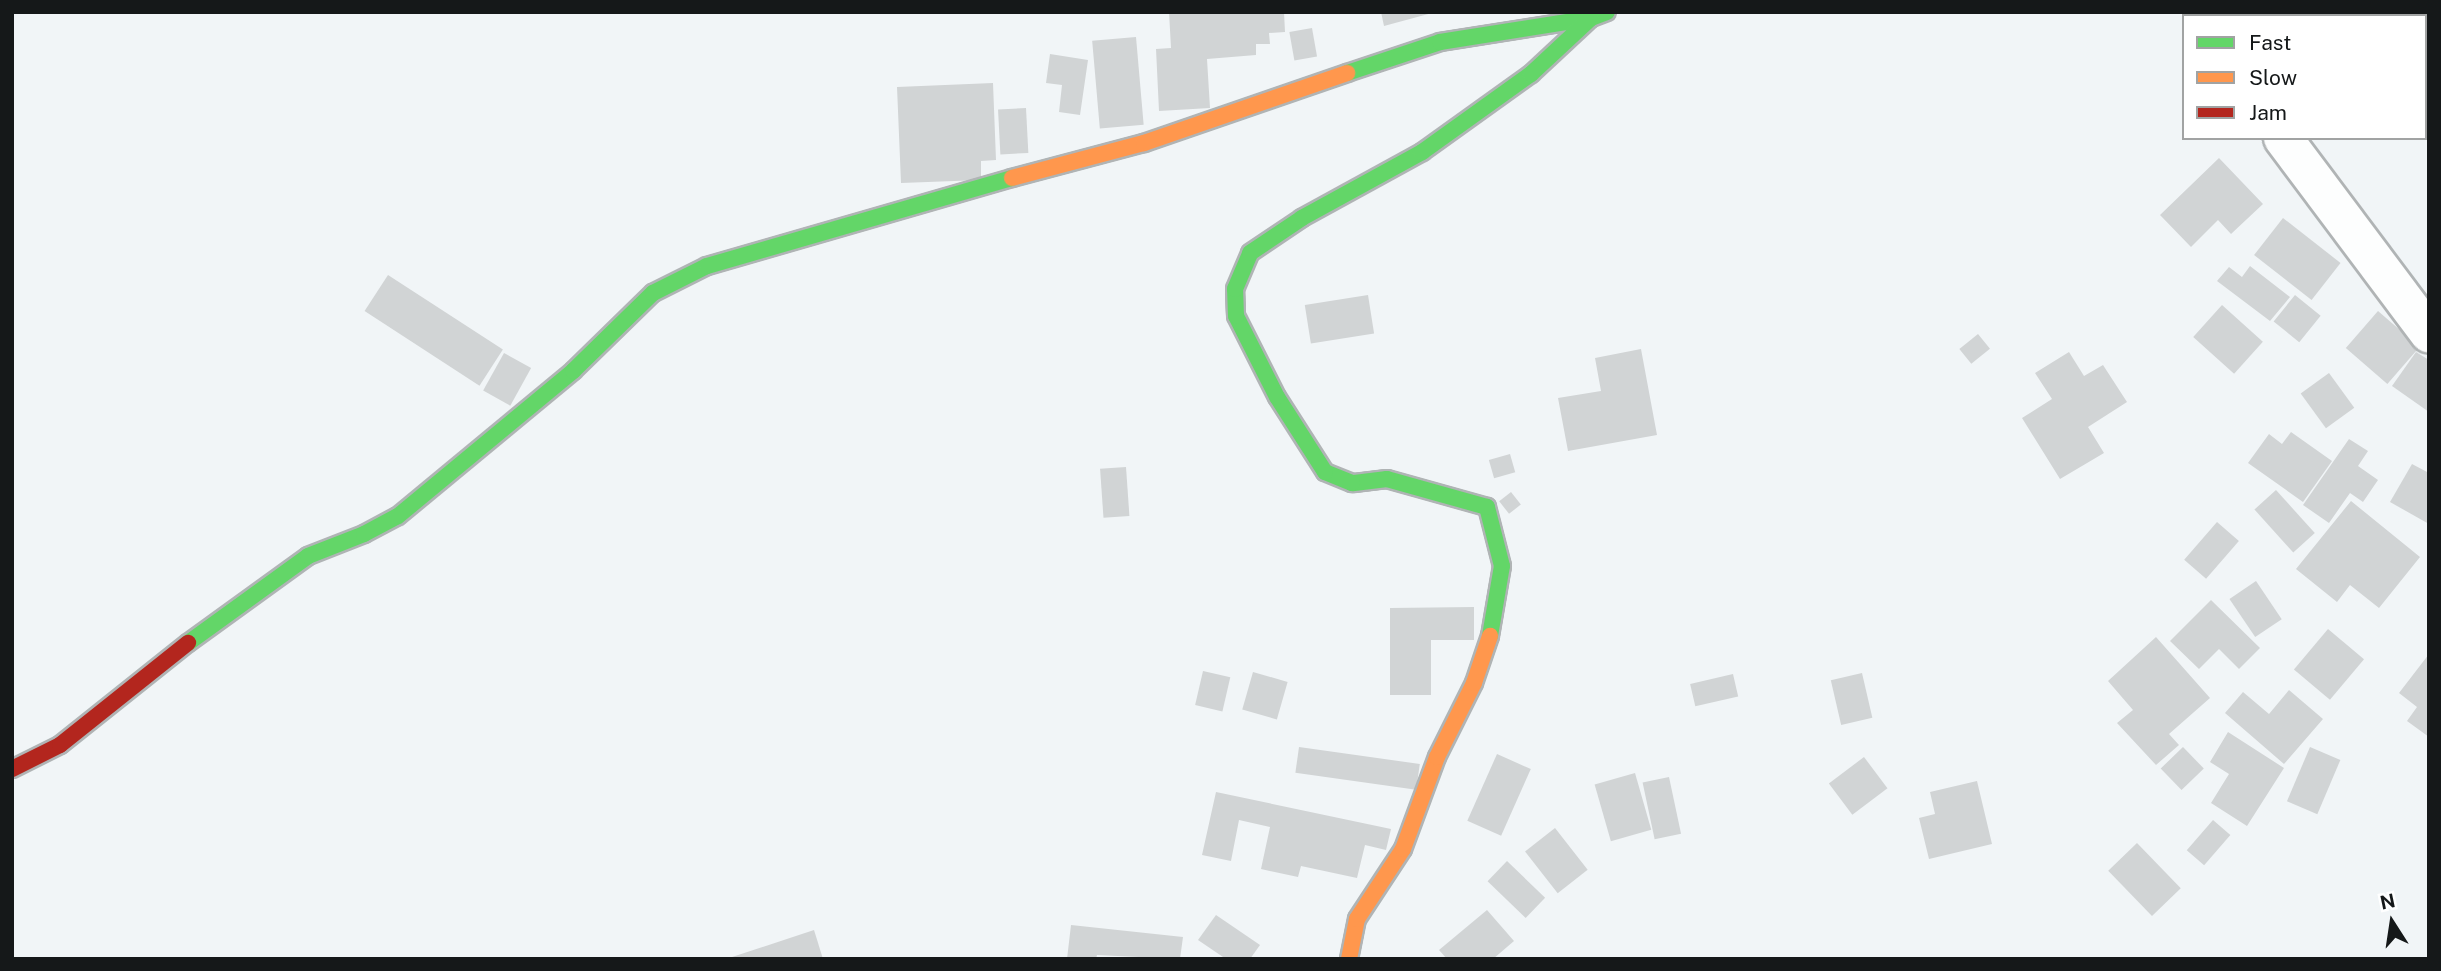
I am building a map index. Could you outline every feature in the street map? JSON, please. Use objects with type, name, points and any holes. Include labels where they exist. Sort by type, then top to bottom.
[{"type":"street","points":[[12,769],[60,745],[199,634],[309,556],[364,534],[398,516],[573,371],[653,293],[707,266],[1090,155],[1144,143],[1251,104],[1440,42],[1599,15]]},
{"type":"street","points":[[1349,959],[1357,919],[1403,849],[1437,757],[1474,683],[1494,624],[1502,566],[1487,508],[1387,479],[1352,483],[1325,472],[1277,397],[1236,316],[1235,289],[1250,253],[1302,218],[1422,152],[1531,74],[1599,15]]},
{"type":"street","points":[[2284,140],[2429,333]]},
{"type":"building","points":[[1169,12],[1284,12],[1285,32],[1269,33],[1270,44],[1256,44],[1256,55],[1207,59],[1210,108],[1159,111],[1156,49],[1171,48]]},
{"type":"building","points":[[1381,12],[1432,12],[1432,13],[1384,26]]},
{"type":"building","points":[[1312,28],[1317,57],[1294,61],[1289,32]]},
{"type":"building","points":[[1136,37],[1144,125],[1100,128],[1092,41]]},
{"type":"building","points":[[1050,54],[1088,60],[1080,115],[1059,112],[1062,85],[1046,83]]},
{"type":"building","points":[[993,83],[996,160],[981,161],[981,180],[901,183],[897,87]]},
{"type":"building","points":[[1026,108],[1028,153],[1000,154],[998,109]]},
{"type":"building","points":[[2219,158],[2263,204],[2231,234],[2218,220],[2191,247],[2160,215]]},
{"type":"building","points":[[2283,218],[2341,263],[2312,300],[2254,255]]},
{"type":"building","points":[[2250,266],[2290,297],[2270,321],[2217,281],[2229,267],[2242,277]]},
{"type":"building","points":[[388,275],[503,350],[479,386],[365,311]]},
{"type":"building","points":[[1368,295],[1374,334],[1311,344],[1305,305]]},
{"type":"building","points":[[2295,295],[2321,316],[2299,342],[2274,321]]},
{"type":"building","points":[[2222,305],[2263,342],[2234,374],[2193,337]]},
{"type":"building","points":[[2378,311],[2420,347],[2387,384],[2346,348]]},
{"type":"building","points":[[1978,334],[1990,349],[1971,364],[1959,349]]},
{"type":"building","points":[[1641,349],[1657,435],[1568,451],[1558,398],[1601,391],[1595,358]]},
{"type":"building","points":[[2069,352],[2084,376],[2103,365],[2127,402],[2088,427],[2104,453],[2060,479],[2022,418],[2052,399],[2035,373]]},
{"type":"building","points":[[2416,352],[2429,360],[2429,412],[2392,386]]},
{"type":"building","points":[[504,353],[531,368],[510,406],[483,391]]},
{"type":"building","points":[[2329,373],[2354,408],[2326,428],[2301,394]]},
{"type":"building","points":[[2291,432],[2332,461],[2303,502],[2248,463],[2269,434],[2282,444]]},
{"type":"building","points":[[2349,439],[2368,451],[2358,466],[2378,480],[2363,502],[2350,493],[2329,523],[2303,505]]},
{"type":"building","points":[[1510,454],[1515,472],[1494,478],[1489,460]]},
{"type":"building","points":[[2412,464],[2429,473],[2429,524],[2390,502]]},
{"type":"building","points":[[1126,467],[1129,516],[1103,518],[1100,469]]},
{"type":"building","points":[[2276,490],[2315,533],[2293,553],[2254,509]]},
{"type":"building","points":[[1511,492],[1521,505],[1509,514],[1499,501]]},
{"type":"building","points":[[2351,501],[2420,557],[2379,608],[2350,585],[2337,602],[2296,569]]},
{"type":"building","points":[[2217,522],[2239,541],[2206,579],[2184,560]]},
{"type":"building","points":[[2256,581],[2282,619],[2255,637],[2229,599]]},
{"type":"building","points":[[2211,600],[2260,648],[2239,669],[2219,649],[2199,669],[2170,641]]},
{"type":"building","points":[[1474,607],[1474,640],[1431,640],[1431,695],[1390,695],[1390,608]]},
{"type":"building","points":[[2328,629],[2364,659],[2330,700],[2294,670]]},
{"type":"building","points":[[2156,637],[2210,698],[2169,734],[2179,745],[2156,765],[2117,723],[2133,710],[2108,681]]},
{"type":"building","points":[[2429,654],[2429,737],[2407,721],[2417,707],[2399,693]]},
{"type":"building","points":[[1203,671],[1230,677],[1222,711],[1195,705]]},
{"type":"building","points":[[1253,672],[1288,682],[1277,719],[1242,709]]},
{"type":"building","points":[[1862,673],[1872,718],[1841,725],[1831,680]]},
{"type":"building","points":[[1733,674],[1738,696],[1695,706],[1690,684]]},
{"type":"building","points":[[2289,690],[2323,719],[2284,764],[2225,713],[2243,692],[2269,714]]},
{"type":"building","points":[[2228,732],[2284,768],[2247,826],[2211,803],[2229,774],[2210,762]]},
{"type":"building","points":[[1299,747],[1420,764],[1416,790],[1295,773]]},
{"type":"building","points":[[2183,747],[2204,769],[2182,790],[2161,769]]},
{"type":"building","points":[[2310,747],[2340,760],[2317,814],[2287,801]]},
{"type":"building","points":[[1497,754],[1531,769],[1501,836],[1467,821]]},
{"type":"building","points":[[1864,757],[1887,788],[1852,815],[1829,783]]},
{"type":"building","points":[[1635,773],[1651,830],[1611,841],[1595,785]]},
{"type":"building","points":[[1669,777],[1681,834],[1655,839],[1643,783]]},
{"type":"building","points":[[1977,781],[1992,844],[1929,859],[1919,818],[1935,814],[1930,792]]},
{"type":"building","points":[[1216,792],[1391,829],[1386,850],[1365,845],[1357,878],[1301,866],[1298,877],[1261,869],[1270,827],[1239,820],[1231,861],[1202,855]]},
{"type":"building","points":[[2213,820],[2230,835],[2204,865],[2187,850]]},
{"type":"building","points":[[1555,828],[1588,870],[1558,893],[1525,851]]},
{"type":"building","points":[[2137,843],[2181,888],[2152,916],[2108,871]]},
{"type":"building","points":[[1507,861],[1545,898],[1526,918],[1488,881]]},
{"type":"building","points":[[1487,910],[1514,941],[1493,959],[1447,959],[1439,950]]},
{"type":"building","points":[[1216,915],[1260,945],[1250,959],[1226,959],[1198,940]]},
{"type":"building","points":[[1071,925],[1183,937],[1180,959],[1097,955],[1096,959],[1067,959]]},
{"type":"building","points":[[814,930],[823,959],[729,959],[729,958]]},
{"type":"traffic: fast","points":[[1347,73],[1440,42],[1591,18],[1607,12]]},
{"type":"traffic: fast","points":[[1490,636],[1502,566],[1487,507],[1387,479],[1352,483],[1325,472],[1277,397],[1236,316],[1235,289],[1250,253],[1302,218],[1422,152],[1531,74],[1591,18]]},
{"type":"traffic: fast","points":[[188,643],[308,556],[364,534],[398,516],[573,371],[653,293],[707,266],[1012,178]]},
{"type":"traffic: slow","points":[[1012,178],[1144,143],[1347,73]]},
{"type":"traffic: slow","points":[[1349,959],[1357,919],[1403,849],[1437,757],[1474,683],[1490,636]]},
{"type":"traffic: jam","points":[[12,769],[60,745],[188,643]]}]
